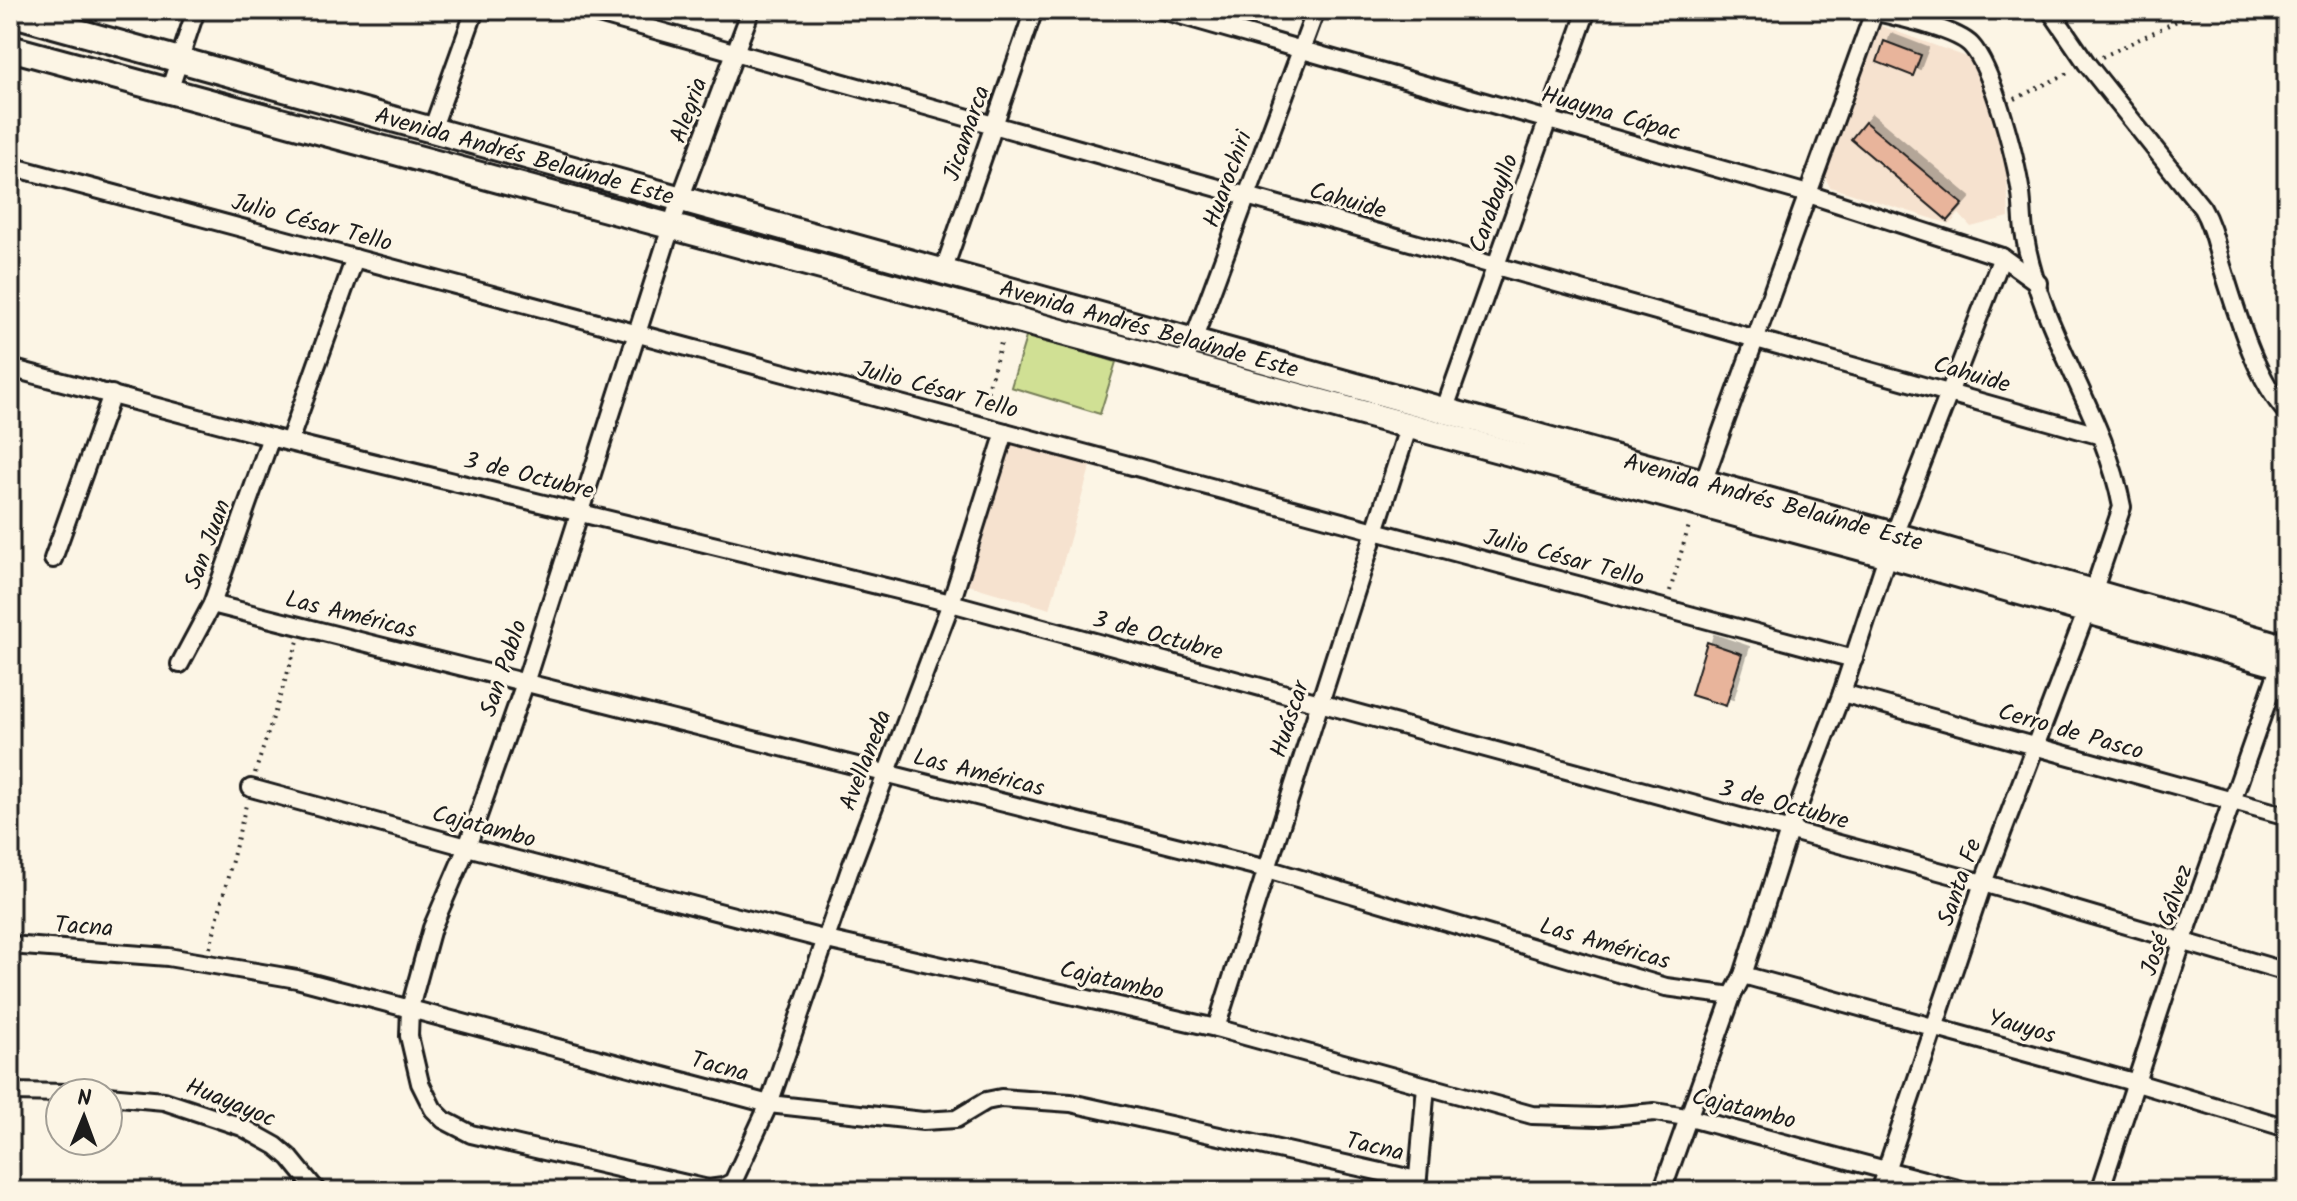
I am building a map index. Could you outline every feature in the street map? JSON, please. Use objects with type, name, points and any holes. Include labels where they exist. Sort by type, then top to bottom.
[{"type":"street","points":[[169,91],[196,10]]},
{"type":"street","points":[[432,130],[475,10]]},
{"type":"street","name":"Cahuide","points":[[584,10],[2098,435]]},
{"type":"street","name":"Alegria","points":[[672,226],[751,10]]},
{"type":"street","name":"Jicamarca","points":[[943,272],[1034,10]]},
{"type":"street","name":"Huayna Cápac","points":[[1162,10],[1808,194],[2002,257],[2038,283]]},
{"type":"street","name":"Huarochiri","points":[[1184,365],[1316,10]]},
{"type":"street","name":"Carabayllo","points":[[1444,411],[1587,10]]},
{"type":"street","points":[[2050,10],[2087,64],[2202,208],[2215,234],[2245,335],[2260,370],[2287,413]]},
{"type":"street","points":[[1699,492],[1871,11]]},
{"type":"street","name":"Santa Fe","points":[[1871,11],[1960,35],[1980,57],[1999,107],[2014,163],[2021,192],[2025,238],[2038,283],[2057,340],[2098,435],[2122,507],[2090,602],[1983,883],[1879,1191]]},
{"type":"street","name":"Avenida Andrés Belaúnde Este","points":[[10,13],[1444,411],[1699,492],[2285,660]]},
{"type":"street","name":"Avenida Andrés Belaúnde Este","points":[[10,48],[1409,425],[1699,492]]},
{"type":"street","name":"Julio César Tello","points":[[10,166],[1854,659]]},
{"type":"street","name":"San Pablo","points":[[444,1120],[433,1109],[420,1083],[409,1036],[410,1008],[432,928],[467,847],[525,683],[672,226]]},
{"type":"street","points":[[1662,1191],[1686,1117],[1743,975],[1789,831],[1842,693],[1891,545],[2002,257]]},
{"type":"street","points":[[289,442],[355,258]]},
{"type":"street","name":"3 de Octubre","points":[[10,368],[289,442],[951,603],[1983,883],[2287,972]]},
{"type":"street","points":[[53,559],[112,394]]},
{"type":"street","name":"Huáscar","points":[[1216,1028],[1409,425]]},
{"type":"street","name":"Avellaneda","points":[[444,1120],[471,1134],[708,1189],[733,1182],[769,1104],[885,773],[951,603],[1005,432]]},
{"type":"street","name":"San Juan","points":[[180,664],[212,604],[271,437]]},
{"type":"street","name":"Las Américas","points":[[212,604],[1267,869],[1666,987],[1732,996]]},
{"type":"street","name":"José Gálvez","points":[[2100,1191],[2182,943],[2285,660]]},
{"type":"street","name":"Cerro de Pasco","points":[[1842,693],[2287,816]]},
{"type":"street","name":"Cajatambo","points":[[251,788],[827,940],[1216,1028],[1532,1115],[1599,1117],[1655,1112],[1686,1117],[1965,1191]]},
{"type":"street","name":"Tacna","points":[[10,945],[207,962],[297,979],[769,1104],[923,1121],[956,1119],[986,1101],[1001,1098],[1071,1103],[1417,1186]]},
{"type":"street","name":"Yauyos","points":[[1743,975],[2137,1083],[2287,1128]]},
{"type":"street","points":[[1417,1186],[1426,1086]]},
{"type":"street","points":[[10,1092],[44,1093]]},
{"type":"street","name":"Huayayoc","points":[[124,1097],[164,1101],[242,1127],[276,1146],[317,1191]]},
{"type":"path","points":[[978,424],[1009,317]]},
{"type":"path","points":[[1665,608],[1699,492]]},
{"type":"path","points":[[207,962],[251,788],[302,627]]},
{"type":"shaded area","points":[[1878,25],[1975,60],[2006,161],[2009,217],[1971,227],[1959,214],[1950,224],[1830,187],[1825,177]]},
{"type":"shaded area","points":[[1011,435],[1093,457],[1050,609],[965,584]]},
{"type":"green space","points":[[1027,334],[1116,362],[1100,414],[1011,387]]},
{"type":"building","points":[[1884,41],[1921,55],[1913,76],[1877,62]]},
{"type":"building","points":[[1865,122],[1963,204],[1948,221],[1851,139]]},
{"type":"building","points":[[1707,642],[1742,654],[1726,706],[1691,695]]}]
